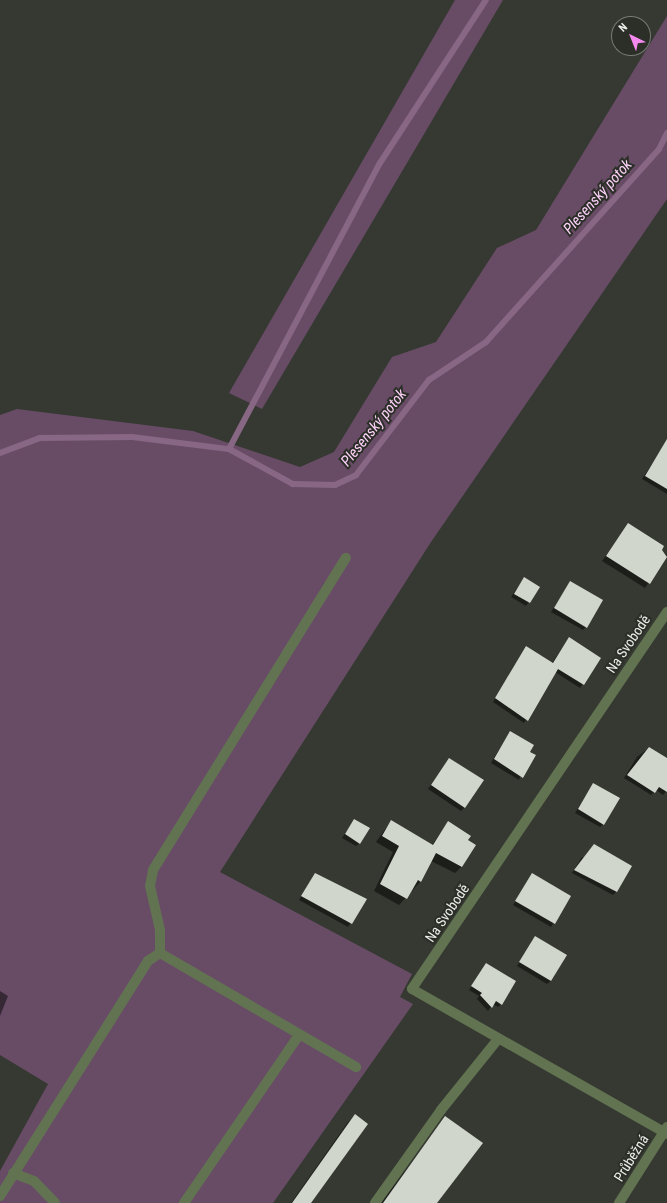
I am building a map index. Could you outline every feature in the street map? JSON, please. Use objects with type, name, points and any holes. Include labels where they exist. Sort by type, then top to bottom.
[{"type":"street","points":[[160,953],[160,930],[150,886],[153,870],[346,558]]},
{"type":"street","name":"Na Svobodě","points":[[666,1131],[498,1039],[412,989],[667,612]]},
{"type":"street","points":[[160,953],[356,1067]]},
{"type":"street","points":[[0,1196],[13,1173],[148,961],[160,953]]},
{"type":"street","points":[[184,1203],[299,1035]]},
{"type":"street","points":[[375,1203],[441,1110],[498,1039]]},
{"type":"street","name":"Průběžná","points":[[619,1203],[666,1131]]},
{"type":"street","points":[[13,1173],[34,1181],[55,1203]]},
{"type":"shaded area","points":[[455,0],[503,0],[262,409],[229,393]]},
{"type":"shaded area","points":[[667,16],[667,199],[431,542],[220,872],[412,974],[400,997],[413,1004],[273,1203],[0,1203],[0,1171],[48,1084],[0,1055],[0,415],[17,409],[193,431],[300,467],[334,452],[392,357],[436,342],[497,248],[536,230],[643,56],[651,56],[651,42]]},
{"type":"building","points":[[667,439],[667,489],[645,476]]},
{"type":"building","points":[[628,523],[664,546],[662,550],[667,557],[650,584],[606,556]]},
{"type":"building","points":[[524,577],[540,587],[530,603],[514,594]]},
{"type":"building","points":[[570,581],[603,600],[587,628],[554,608]]},
{"type":"building","points":[[569,637],[601,658],[584,685],[558,669],[528,721],[495,698],[526,646],[553,663]]},
{"type":"building","points":[[510,731],[534,745],[530,752],[536,755],[523,778],[494,759]]},
{"type":"building","points":[[649,747],[667,758],[667,792],[659,787],[655,793],[627,775]]},
{"type":"building","points":[[449,758],[484,780],[465,808],[431,785]]},
{"type":"building","points":[[593,783],[620,798],[604,825],[578,809]]},
{"type":"building","points":[[354,819],[370,828],[360,844],[345,834]]},
{"type":"building","points":[[391,820],[433,845],[448,821],[471,836],[468,840],[476,845],[462,867],[436,853],[421,882],[418,880],[407,899],[380,884],[399,846],[382,836]]},
{"type":"building","points":[[594,844],[632,866],[617,892],[574,870]]},
{"type":"building","points":[[315,873],[367,899],[352,924],[301,896]]},
{"type":"building","points":[[532,873],[571,896],[555,924],[515,901]]},
{"type":"building","points":[[535,936],[567,955],[551,981],[519,962]]},
{"type":"building","points":[[486,963],[516,981],[502,1005],[496,1001],[492,1008],[480,995],[482,993],[471,986]]},
{"type":"building","points":[[355,1114],[368,1124],[311,1203],[292,1203]]},
{"type":"building","points":[[445,1116],[483,1143],[437,1203],[383,1203]]},
{"type":"waterway","points":[[229,449],[380,163],[486,0]]},
{"type":"waterway","name":"Plesenský potok","points":[[0,453],[40,438],[132,437],[229,449],[293,484],[335,485],[356,475],[429,380],[486,342],[659,149],[667,133]]}]
